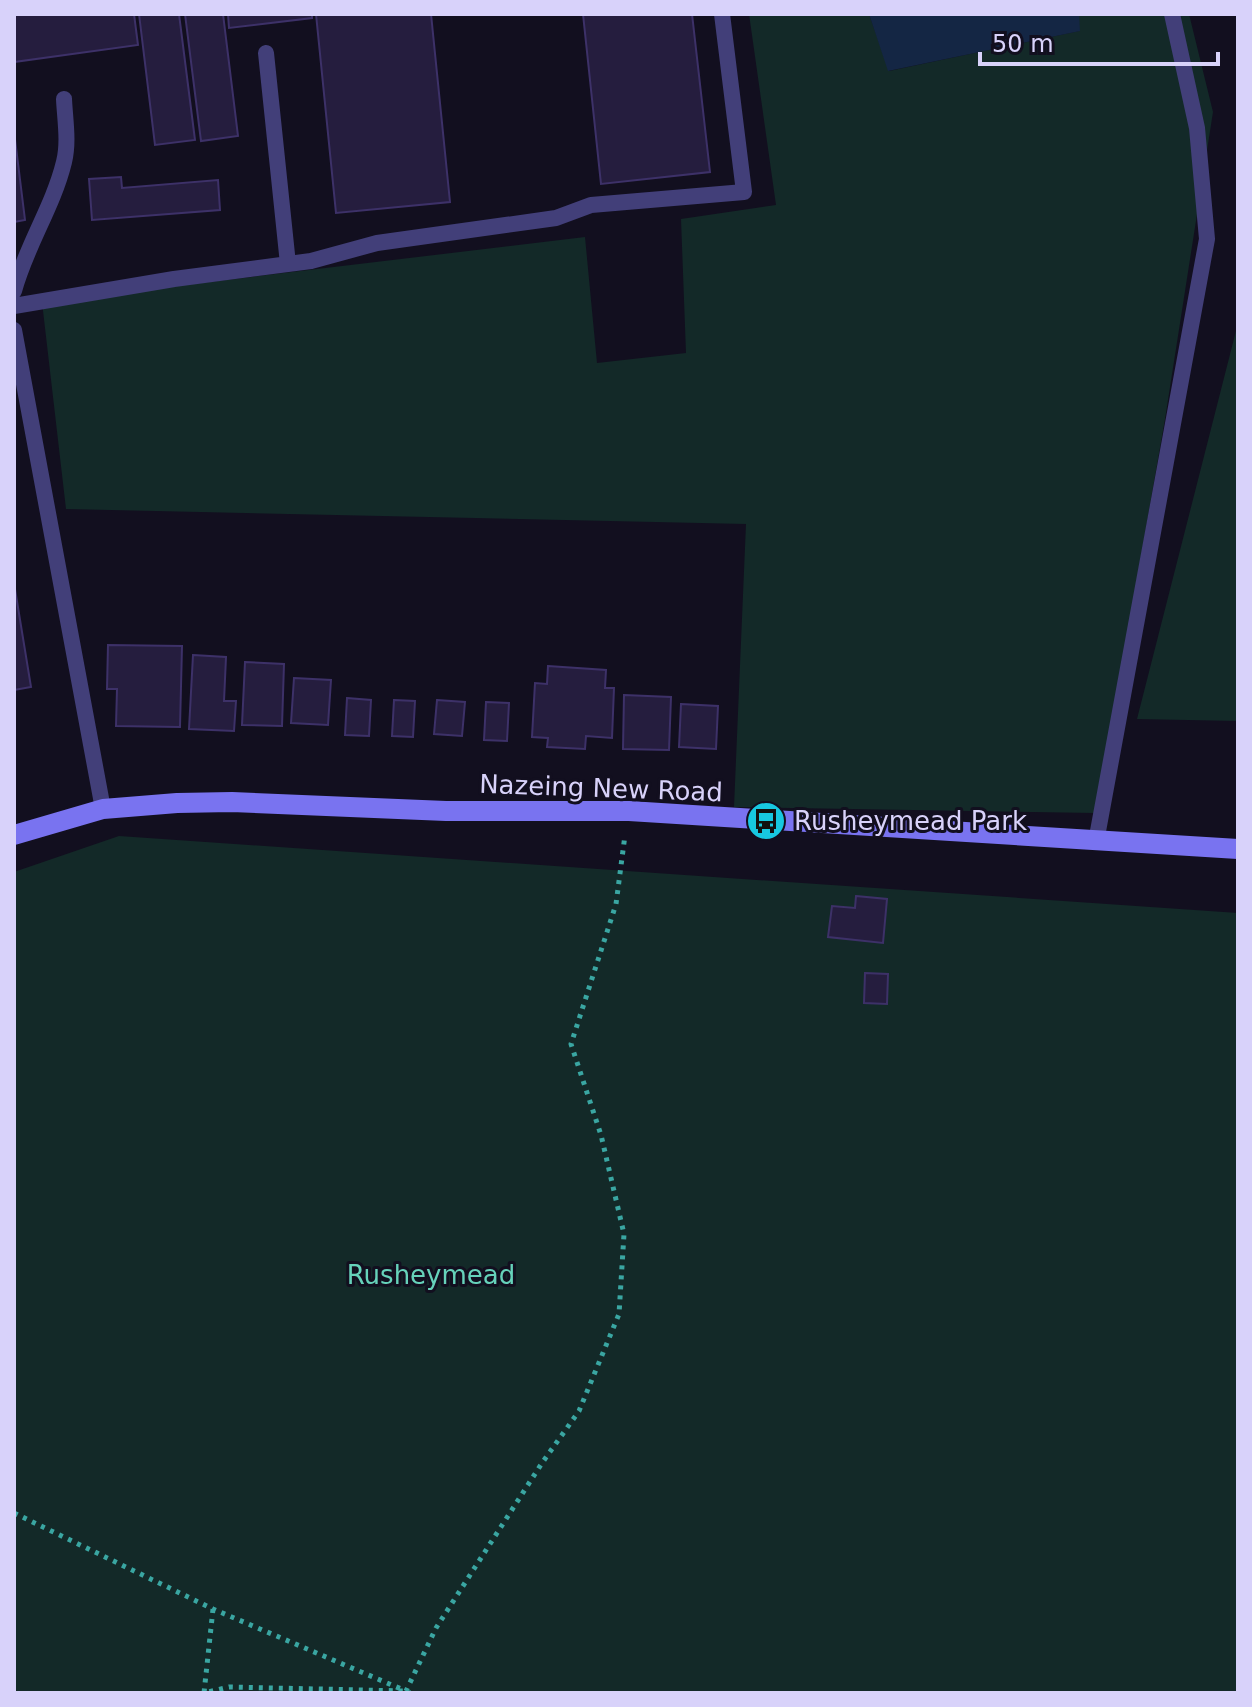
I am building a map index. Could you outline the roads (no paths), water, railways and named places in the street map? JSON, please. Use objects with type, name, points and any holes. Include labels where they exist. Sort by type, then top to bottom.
[{"type":"main road","name":"Nazeing New Road","points":[[14,835],[103,809],[232,802],[446,811],[629,811],[1238,849]]},
{"type":"lane","points":[[14,306],[174,279],[311,261],[377,243],[556,218],[591,205],[744,192],[722,14]]},
{"type":"lane","points":[[1096,842],[1207,239],[1197,128],[1172,14]]},
{"type":"lane","points":[[266,53],[288,264]]},
{"type":"lane","points":[[14,291],[21,263],[65,159],[64,99]]},
{"type":"lane","points":[[14,330],[103,809]]},
{"type":"water","points":[[869,14],[1079,14],[1080,31],[888,71]]},
{"type":"place","name":"Rusheymead Park","points":[[766,821]]},
{"type":"park label","name":"Rusheymead","points":[[431,1275]]}]
